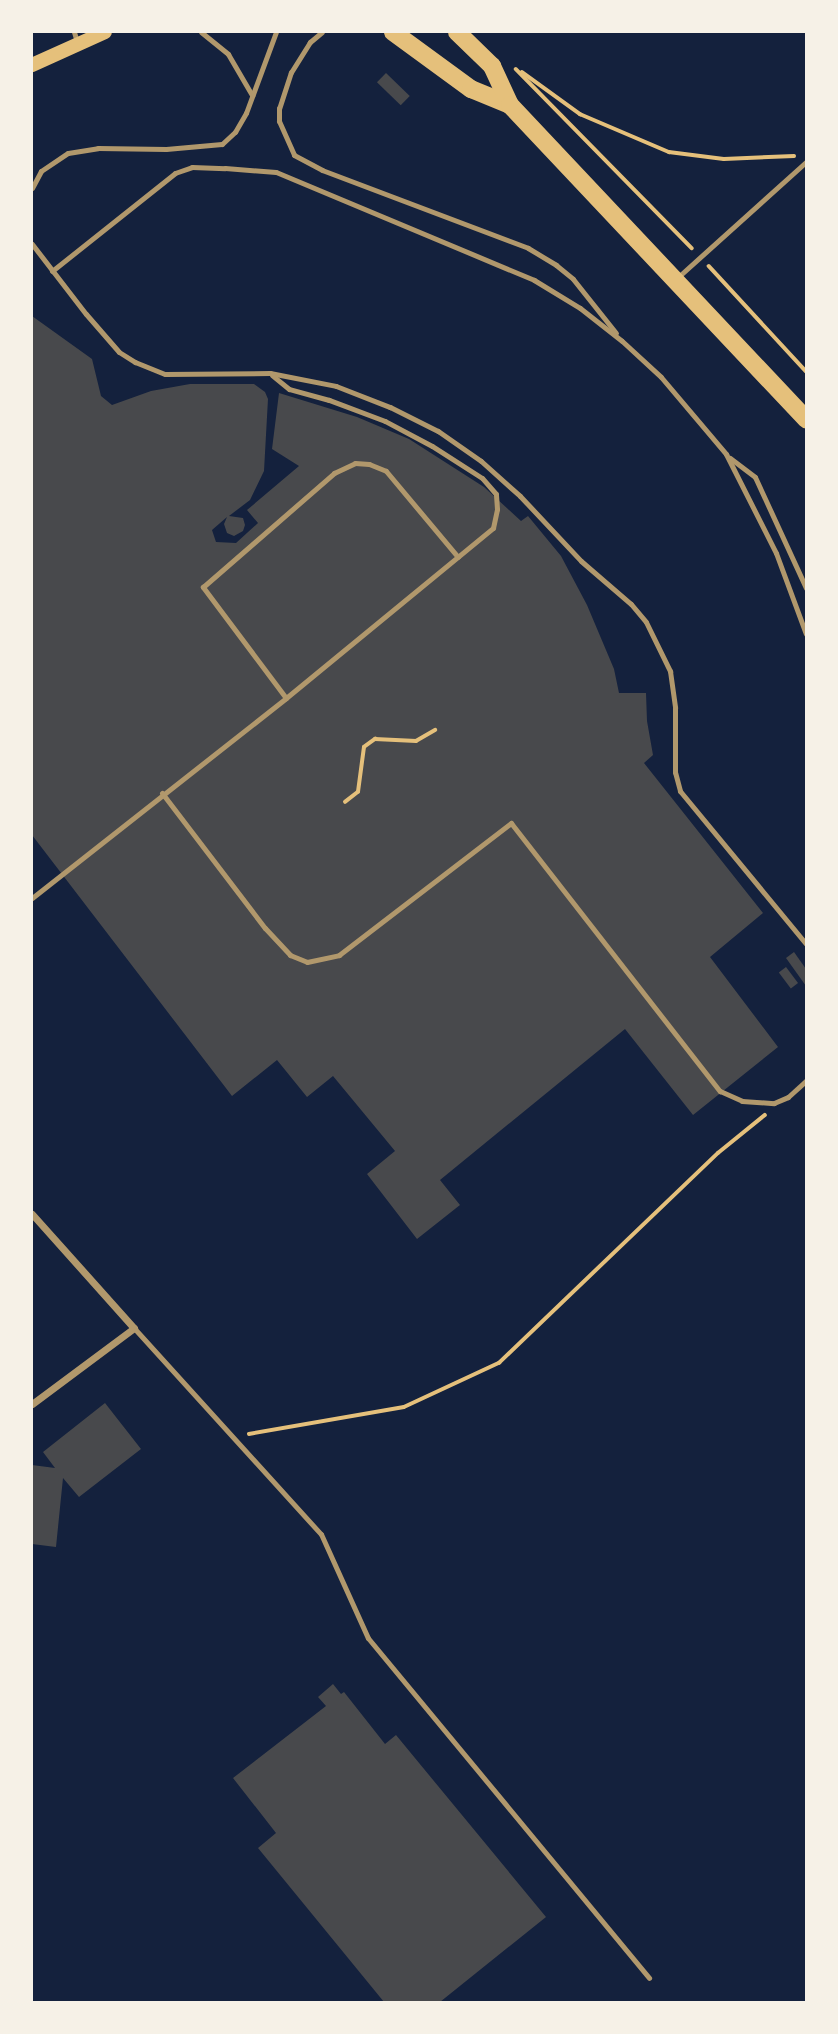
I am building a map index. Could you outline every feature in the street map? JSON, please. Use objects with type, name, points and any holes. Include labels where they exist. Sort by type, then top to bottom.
[{"type":"main road","points":[[32,65],[76,37],[104,32]]},
{"type":"main road","points":[[393,32],[471,89],[510,105]]},
{"type":"main road","points":[[457,32],[492,66],[510,105],[677,278],[807,419]]},
{"type":"street","points":[[32,1214],[134,1328],[32,1404]]},
{"type":"lane","points":[[201,32],[228,54],[252,95]]},
{"type":"lane","points":[[32,188],[41,171],[68,153],[84,149],[166,149],[222,144],[235,132],[276,32]]},
{"type":"lane","points":[[322,32],[310,42],[291,72],[279,108],[279,121],[294,155],[323,170],[528,248],[556,264],[582,291],[622,341]]},
{"type":"lane","points":[[677,278],[807,162]]},
{"type":"lane","points":[[52,271],[174,173],[192,167],[276,172],[430,235],[534,280],[580,308],[622,341],[660,377],[726,454],[755,477],[807,588]]},
{"type":"lane","points":[[423,241],[430,235]]},
{"type":"lane","points":[[32,244],[119,352],[150,370],[175,375],[270,373],[336,387],[390,407],[438,431],[481,461],[520,496],[581,561],[631,604],[652,633],[670,671],[675,708],[675,772],[680,791],[807,944]]},
{"type":"lane","points":[[580,308],[582,291]]},
{"type":"lane","points":[[32,898],[286,698],[493,528],[497,509],[496,494],[482,478],[385,421],[330,400],[289,389],[270,373]]},
{"type":"lane","points":[[726,454],[776,552],[807,634]]},
{"type":"lane","points":[[286,698],[203,587],[334,473],[355,463],[369,464],[386,471],[458,557]]},
{"type":"lane","points":[[162,793],[265,928],[290,955],[307,962],[339,955],[511,823],[720,1091],[752,1103],[774,1103],[788,1097],[807,1081]]},
{"type":"lane","points":[[134,1328],[321,1534],[368,1638],[649,1978]]},
{"type":"path","points":[[606,159],[509,63],[580,114],[668,152],[724,159],[807,155]]},
{"type":"path","points":[[345,802],[358,792],[364,747],[375,739],[416,741],[435,730]]},
{"type":"path","points":[[240,1435],[273,1432],[404,1407],[499,1363],[718,1153],[788,1097]]},
{"type":"building","points":[[386,73],[410,96],[401,105],[377,82]]},
{"type":"building","points":[[32,316],[92,359],[101,396],[112,405],[151,391],[190,384],[254,384],[265,392],[268,399],[264,471],[250,500],[229,516],[243,518],[243,531],[234,536],[227,533],[224,524],[227,517],[212,530],[216,542],[236,543],[258,523],[247,510],[299,466],[272,449],[279,393],[357,417],[409,439],[484,487],[521,521],[528,516],[561,556],[587,605],[614,669],[619,693],[646,693],[647,721],[653,755],[644,763],[763,913],[710,957],[778,1047],[693,1115],[625,1029],[440,1180],[460,1205],[417,1239],[367,1174],[395,1151],[333,1076],[307,1097],[277,1060],[232,1096],[32,835]]},
{"type":"building","points":[[794,952],[806,969],[806,986],[786,958]]},
{"type":"building","points":[[786,967],[798,983],[791,988],[779,972]]},
{"type":"building","points":[[105,1403],[141,1449],[79,1497],[63,1478],[56,1547],[32,1544],[32,1465],[55,1468],[43,1452]]},
{"type":"building","points":[[333,1684],[341,1694],[344,1692],[385,1744],[396,1735],[546,1917],[440,2002],[384,2002],[258,1848],[276,1833],[233,1778],[326,1706],[318,1697]]}]
